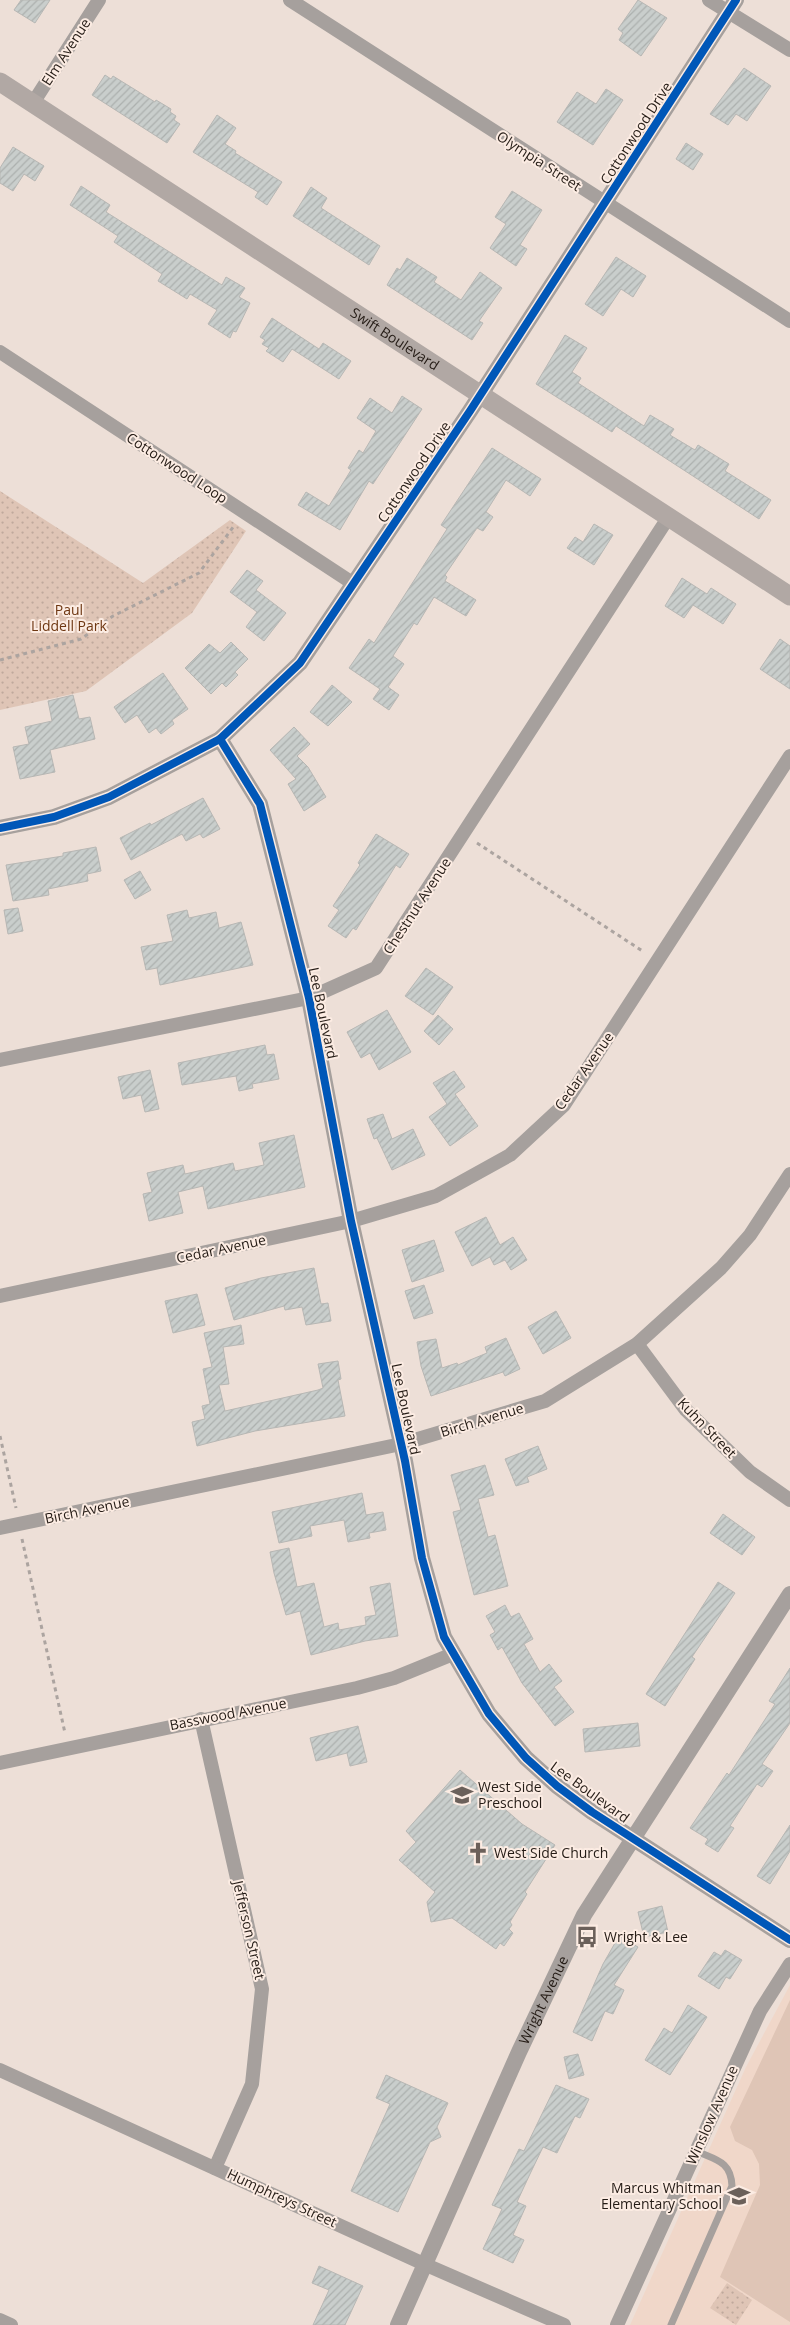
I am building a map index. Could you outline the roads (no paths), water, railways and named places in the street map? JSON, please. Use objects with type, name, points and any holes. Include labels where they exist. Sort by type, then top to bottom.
[{"type":"main road","name":"Swift Boulevard","points":[[0,82],[790,596]]},
{"type":"street","name":"Elm Avenue","points":[[32,103],[99,0]]},
{"type":"street","name":"Olympia Street","points":[[290,0],[790,321]]},
{"type":"street","points":[[709,0],[732,6],[790,50]]},
{"type":"street","name":"Cottonwood Drive","points":[[0,828],[54,817],[110,797],[220,740],[300,663],[480,395],[732,6]]},
{"type":"street","name":"Cottonwood Loop","points":[[0,352],[354,584]]},
{"type":"street","name":"Chestnut Avenue","points":[[0,1060],[309,998],[376,968],[668,518]]},
{"type":"street","name":"Lee Boulevard","points":[[220,740],[260,804],[309,998],[351,1221],[401,1444],[422,1558],[444,1637],[489,1714],[526,1758],[557,1786],[633,1839],[790,1940]]},
{"type":"street","name":"Cedar Avenue","points":[[0,1296],[351,1221],[436,1196],[510,1155],[564,1105],[790,756]]},
{"type":"street","name":"Birch Avenue","points":[[0,1528],[401,1444],[545,1401],[637,1344],[721,1268],[750,1235],[790,1174]]},
{"type":"street","name":"Kuhn Street","points":[[637,1344],[686,1410],[750,1472],[790,1500]]},
{"type":"street","name":"Wright Avenue","points":[[398,2325],[569,1944],[599,1890],[790,1594]]},
{"type":"street","name":"Basswood Avenue","points":[[0,1763],[201,1719],[357,1688],[394,1678],[453,1654]]},
{"type":"street","name":"Jefferson Street","points":[[201,1719],[262,1989],[252,2084],[215,2168]]},
{"type":"street","name":"Winslow Avenue","points":[[617,2325],[760,2011],[790,1964]]},
{"type":"street","name":"Humphreys Street","points":[[0,2070],[424,2264],[564,2325]]},
{"type":"street","points":[[0,2320],[11,2325]]},
{"type":"lane","points":[[671,2325],[732,2186],[731,2173],[721,2162],[696,2151]]},
{"type":"place","name":"West Side Preschool","points":[[462,1795]]},
{"type":"place","name":"West Side Church","points":[[478,1853]]},
{"type":"place","name":"Wright & Lee","points":[[587,1937]]},
{"type":"place","name":"Marcus Whitman Elementary School","points":[[739,2196]]},
{"type":"park label","name":"Paul Liddell Park","points":[[69,618]]}]
